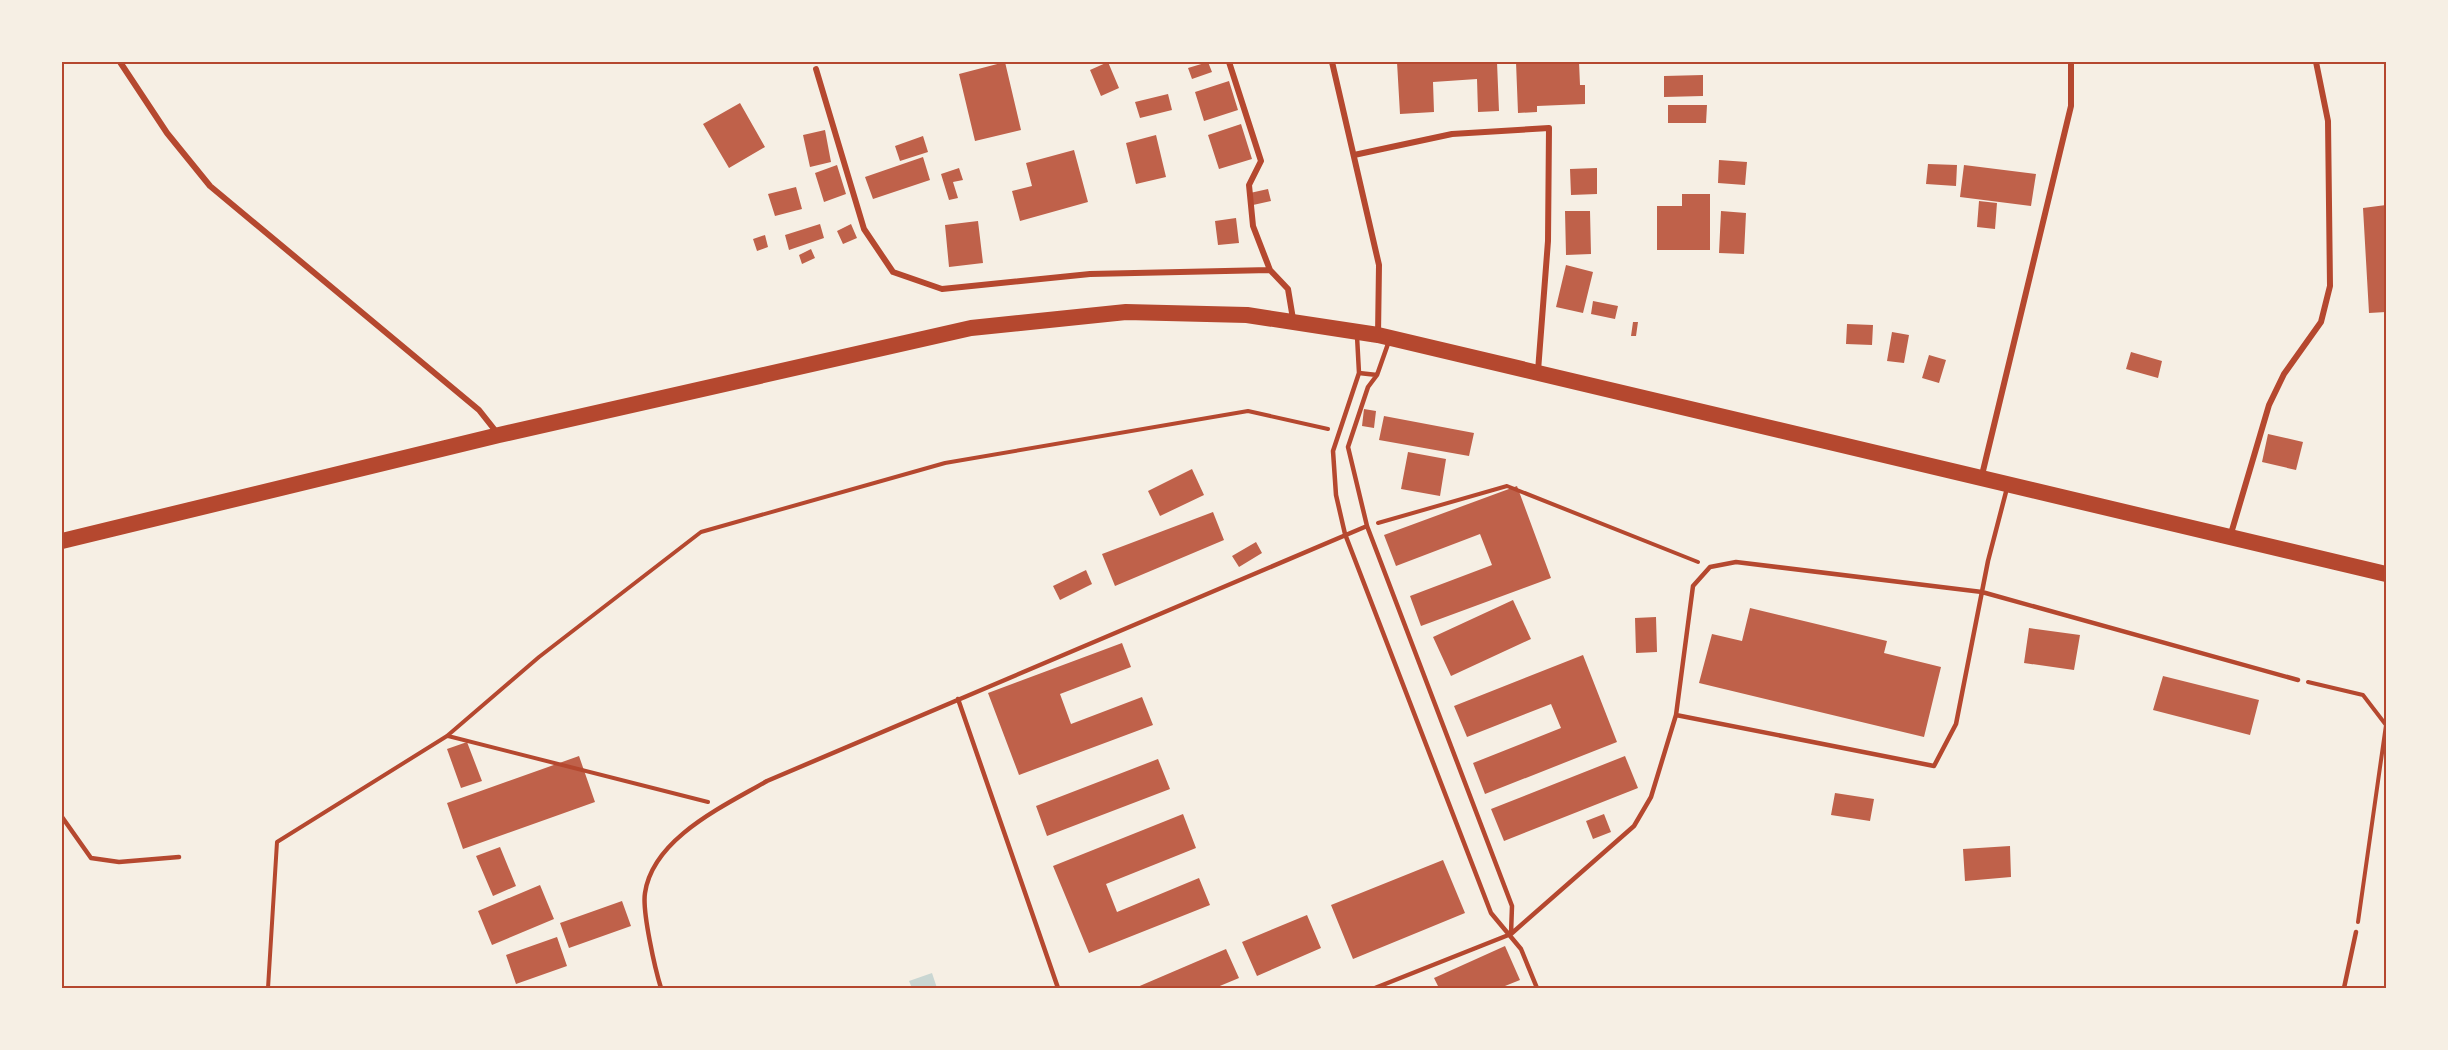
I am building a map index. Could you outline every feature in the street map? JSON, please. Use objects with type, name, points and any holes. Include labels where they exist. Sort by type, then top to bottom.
[{"type":"highway","points":[[62,541],[499,435],[971,328],[1126,312],[1247,315],[1356,330],[1538,371],[1582,385],[2386,574]]},
{"type":"street","points":[[120,62],[167,133],[210,186],[479,410],[499,435]]},
{"type":"street","points":[[1229,62],[1261,161],[1249,185],[1252,226],[1270,270],[1288,289],[1293,320]]},
{"type":"street","points":[[1332,62],[1379,265],[1384,336]]},
{"type":"street","points":[[1981,479],[2071,106],[2071,62]]},
{"type":"street","points":[[2230,537],[2269,405],[2284,374],[2320,322],[2330,286],[2328,121],[2316,62]]},
{"type":"street","points":[[816,69],[864,229],[893,272],[942,289],[1090,274],[1270,270]]},
{"type":"street","points":[[1354,155],[1452,134],[1549,128],[1548,241],[1538,371]]},
{"type":"lane","points":[[1356,330],[1359,373],[1332,451],[1336,495],[1346,534],[1491,913],[1511,934],[1521,949],[1537,988]]},
{"type":"lane","points":[[1384,336],[1377,375],[1368,387],[1348,447],[1367,526],[1512,906],[1511,934]]},
{"type":"lane","points":[[1359,373],[1377,375]]},
{"type":"lane","points":[[1676,715],[1934,766],[1956,724],[1982,592],[2008,485]]},
{"type":"lane","points":[[661,988],[654,965],[645,894],[655,865],[668,845],[723,806],[767,781],[1367,526]]},
{"type":"lane","points":[[1375,988],[1511,934],[1634,826],[1651,797],[1676,715],[1693,586],[1710,567],[1736,562],[1982,592],[2298,680]]},
{"type":"lane","points":[[958,699],[1058,988]]},
{"type":"lane","points":[[62,817],[91,858],[119,862],[179,856]]},
{"type":"lane","points":[[2344,988],[2356,932]]},
{"type":"path","points":[[268,988],[277,842],[447,736],[539,657],[701,532],[945,463],[1248,411],[1339,431]]},
{"type":"path","points":[[1367,526],[1507,486],[1710,567]]},
{"type":"path","points":[[2298,680],[2363,695],[2386,725],[2356,932]]},
{"type":"path","points":[[447,736],[723,806]]},
{"type":"shaded area","points":[[932,973],[937,988],[912,988],[909,981]]},
{"type":"building","points":[[1005,62],[1021,130],[975,141],[959,74]]},
{"type":"building","points":[[1108,62],[1119,88],[1101,96],[1090,70]]},
{"type":"building","points":[[1208,62],[1212,72],[1192,79],[1188,68]]},
{"type":"building","points":[[1397,62],[1497,62],[1499,111],[1478,112],[1477,79],[1433,82],[1434,112],[1400,114]]},
{"type":"building","points":[[1516,62],[1579,62],[1580,85],[1585,85],[1585,104],[1537,106],[1537,112],[1518,113]]},
{"type":"building","points":[[1703,75],[1703,96],[1664,97],[1664,76]]},
{"type":"building","points":[[1229,81],[1238,110],[1204,121],[1195,92]]},
{"type":"building","points":[[1168,94],[1172,110],[1140,118],[1135,102]]},
{"type":"building","points":[[740,103],[765,147],[729,168],[703,124]]},
{"type":"building","points":[[1668,105],[1707,105],[1706,123],[1668,123]]},
{"type":"building","points":[[1241,124],[1252,159],[1219,169],[1208,135]]},
{"type":"building","points":[[825,130],[831,162],[810,167],[803,135]]},
{"type":"building","points":[[1156,135],[1166,177],[1136,184],[1126,143]]},
{"type":"building","points":[[923,136],[928,152],[900,161],[895,146]]},
{"type":"building","points":[[1074,150],[1088,202],[1020,221],[1012,191],[1032,186],[1026,163]]},
{"type":"building","points":[[923,157],[930,180],[873,199],[865,177]]},
{"type":"building","points":[[1719,160],[1747,162],[1745,185],[1718,183]]},
{"type":"building","points":[[1928,164],[1957,165],[1956,186],[1926,184]]},
{"type":"building","points":[[837,165],[846,194],[824,202],[815,173]]},
{"type":"building","points":[[1964,165],[2036,174],[2031,206],[1960,197]]},
{"type":"building","points":[[959,168],[963,180],[953,182],[958,198],[949,200],[941,174]]},
{"type":"building","points":[[1597,168],[1597,194],[1571,195],[1570,169]]},
{"type":"building","points":[[796,187],[802,209],[775,216],[768,194]]},
{"type":"building","points":[[1268,189],[1271,201],[1253,205],[1250,193]]},
{"type":"building","points":[[1682,194],[1710,194],[1710,250],[1657,250],[1657,206],[1682,206]]},
{"type":"building","points":[[1979,201],[1997,203],[1995,229],[1977,227]]},
{"type":"building","points":[[2386,205],[2386,312],[2369,313],[2363,208]]},
{"type":"building","points":[[1565,211],[1590,211],[1591,254],[1566,255]]},
{"type":"building","points":[[1721,211],[1746,213],[1744,254],[1719,253]]},
{"type":"building","points":[[1236,218],[1239,243],[1218,245],[1215,221]]},
{"type":"building","points":[[978,221],[983,263],[949,267],[945,225]]},
{"type":"building","points":[[820,224],[824,238],[789,250],[785,235]]},
{"type":"building","points":[[851,224],[857,238],[843,244],[837,231]]},
{"type":"building","points":[[765,235],[768,247],[757,251],[753,239]]},
{"type":"building","points":[[811,249],[815,258],[802,264],[799,255]]},
{"type":"building","points":[[1566,265],[1593,272],[1583,313],[1556,307]]},
{"type":"building","points":[[1593,301],[1618,306],[1615,319],[1591,314]]},
{"type":"building","points":[[1633,322],[1638,322],[1636,336],[1631,336]]},
{"type":"building","points":[[1847,324],[1873,325],[1872,345],[1846,344]]},
{"type":"building","points":[[1892,332],[1909,335],[1904,363],[1887,361]]},
{"type":"building","points":[[2131,352],[2162,361],[2158,378],[2126,369]]},
{"type":"building","points":[[1929,355],[1946,360],[1939,383],[1922,378]]},
{"type":"building","points":[[1364,409],[1376,411],[1374,428],[1362,426]]},
{"type":"building","points":[[1384,416],[1474,433],[1469,456],[1379,440]]},
{"type":"building","points":[[2268,434],[2303,442],[2296,470],[2262,462]]},
{"type":"building","points":[[1408,452],[1446,459],[1440,496],[1401,489]]},
{"type":"building","points":[[1192,469],[1204,495],[1160,516],[1148,491]]},
{"type":"building","points":[[1517,486],[1551,578],[1421,626],[1410,596],[1492,565],[1480,534],[1396,566],[1384,535]]},
{"type":"building","points":[[1213,512],[1224,540],[1115,586],[1102,554]]},
{"type":"building","points":[[1256,542],[1262,553],[1239,567],[1232,556]]},
{"type":"building","points":[[1086,570],[1092,584],[1060,600],[1053,586]]},
{"type":"building","points":[[1513,600],[1531,639],[1451,676],[1433,637]]},
{"type":"building","points":[[1750,608],[1887,641],[1884,653],[1941,667],[1924,737],[1699,683],[1712,634],[1742,641]]},
{"type":"building","points":[[1656,617],[1657,652],[1636,653],[1635,618]]},
{"type":"building","points":[[2029,628],[2080,635],[2074,670],[2024,663]]},
{"type":"building","points":[[1122,643],[1131,667],[1060,694],[1071,724],[1142,697],[1153,725],[1019,775],[988,693]]},
{"type":"building","points":[[1583,655],[1617,742],[1485,794],[1473,763],[1561,728],[1551,704],[1467,737],[1454,706]]},
{"type":"building","points":[[2163,676],[2259,700],[2250,735],[2153,710]]},
{"type":"building","points":[[467,742],[482,781],[461,788],[447,749]]},
{"type":"building","points":[[579,756],[595,802],[463,849],[447,803]]},
{"type":"building","points":[[1625,756],[1638,788],[1504,841],[1491,809]]},
{"type":"building","points":[[1158,759],[1170,789],[1047,836],[1036,806]]},
{"type":"building","points":[[1835,793],[1874,799],[1870,821],[1831,815]]},
{"type":"building","points":[[1183,814],[1196,848],[1106,884],[1117,912],[1199,878],[1210,905],[1089,953],[1053,866]]},
{"type":"building","points":[[1604,814],[1611,832],[1593,839],[1586,821]]},
{"type":"building","points":[[2010,846],[2011,877],[1965,881],[1963,849]]},
{"type":"building","points":[[500,847],[516,886],[493,896],[476,856]]},
{"type":"building","points":[[1443,860],[1465,913],[1353,959],[1331,905]]},
{"type":"building","points":[[540,885],[554,919],[492,945],[478,911]]},
{"type":"building","points":[[622,901],[631,926],[569,948],[560,923]]},
{"type":"building","points":[[1307,915],[1321,948],[1257,976],[1242,942]]},
{"type":"building","points":[[557,937],[567,966],[516,984],[506,955]]},
{"type":"building","points":[[1505,946],[1520,980],[1500,988],[1439,988],[1434,978]]},
{"type":"building","points":[[1226,949],[1239,978],[1215,988],[1135,988]]}]
